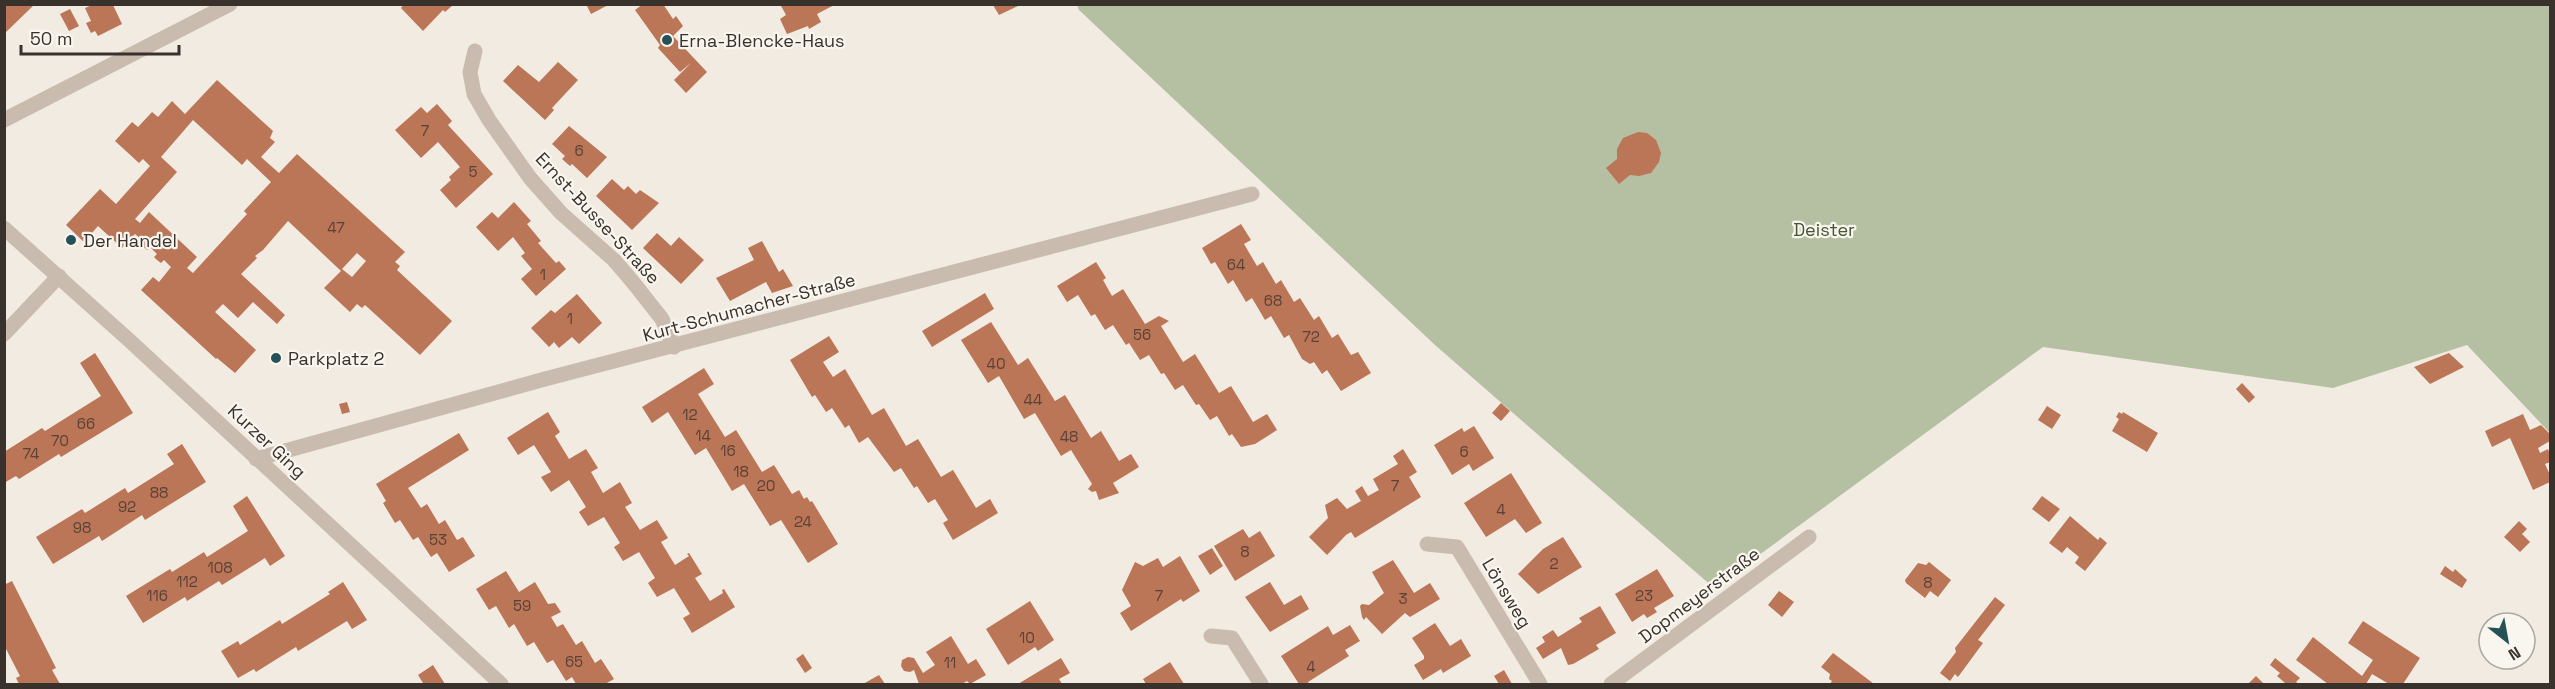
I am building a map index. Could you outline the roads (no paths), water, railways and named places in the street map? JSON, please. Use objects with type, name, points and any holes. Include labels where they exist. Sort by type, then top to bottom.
[{"type":"street","points":[[4,120],[230,4]]},
{"type":"street","name":"Ernst-Busse-Straße","points":[[475,51],[470,72],[474,94],[489,120],[530,178],[561,213],[614,260],[632,280],[663,319],[674,347]]},
{"type":"street","name":"Kurt-Schumacher-Straße","points":[[256,459],[545,379],[1252,194]]},
{"type":"street","name":"Kurzer Ging","points":[[4,228],[501,684]]},
{"type":"street","points":[[4,334],[58,276]]},
{"type":"street","name":"Dopmeyerstraße","points":[[1611,684],[1809,537]]},
{"type":"street","name":"Lönsweg","points":[[1427,544],[1457,548],[1540,684]]},
{"type":"street","points":[[1211,636],[1232,638],[1261,684]]},
{"type":"place","name":"Erna-Blencke-Haus","points":[[667,40]]},
{"type":"place","name":"Der Handel","points":[[71,240]]},
{"type":"place","name":"Parkplatz 2","points":[[276,358]]},
{"type":"park label","name":"Deister","points":[[1824,229]]}]
